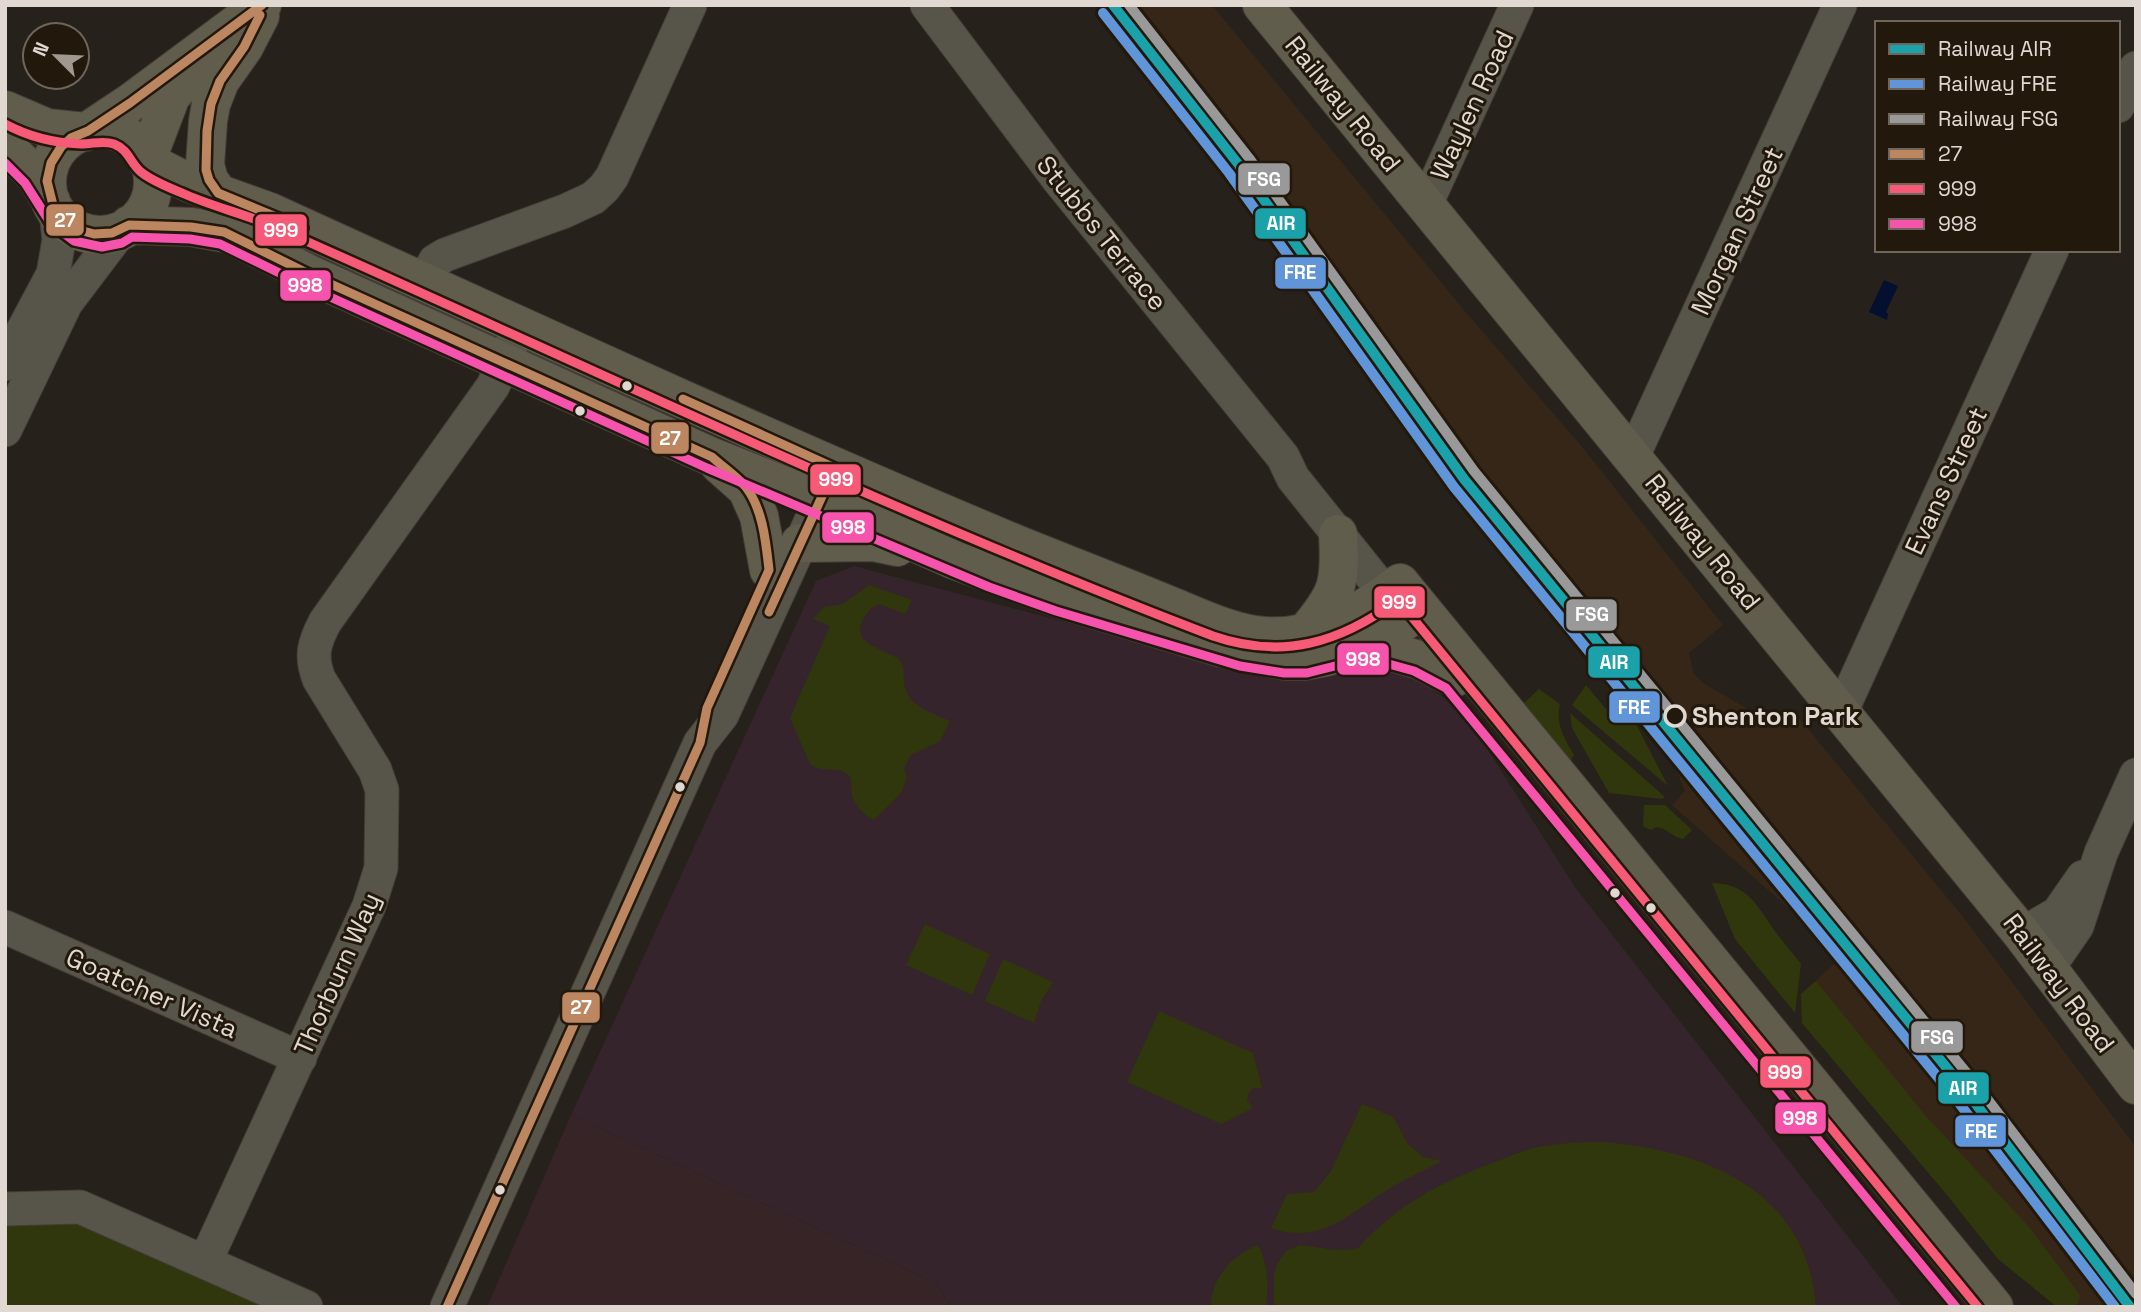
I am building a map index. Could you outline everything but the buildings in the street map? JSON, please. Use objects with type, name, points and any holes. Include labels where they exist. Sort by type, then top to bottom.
[{"type":"main road","points":[[54,206],[47,181],[54,157],[68,140],[130,103],[263,5]]},
{"type":"main road","points":[[148,160],[166,107],[176,88],[263,5]]},
{"type":"main road","points":[[218,193],[209,180],[205,164],[211,104],[220,81],[244,47],[263,5]]},
{"type":"main road","name":"Railway Road","points":[[1262,5],[2022,934],[2136,1085]]},
{"type":"main road","points":[[5,110],[47,128],[106,130],[124,135],[139,146],[148,160],[153,180],[149,201],[141,215],[126,228]]},
{"type":"main road","points":[[5,146],[35,175],[67,223],[86,233],[102,235],[126,228],[191,227],[224,232],[257,246],[310,275],[712,457],[819,481],[1072,566],[1223,626],[1264,636],[1292,636],[1404,602]]},
{"type":"main road","points":[[148,160],[182,180],[270,212],[520,326],[819,481],[954,560]]},
{"type":"main road","points":[[712,457],[747,489],[759,516],[769,570]]},
{"type":"main road","points":[[1306,632],[1330,603],[1336,586],[1338,534]]},
{"type":"main road","points":[[800,544],[873,542],[954,560],[1060,599],[1263,658],[1306,661],[1367,645],[1419,660],[1454,678]]},
{"type":"main road","points":[[1367,645],[1404,602]]},
{"type":"main road","name":"Stubbs Terrace","points":[[1404,602],[1454,678],[1972,1307]]},
{"type":"main road","name":"Stubbs Terrace","points":[[1404,602],[1994,1307]]},
{"type":"street","points":[[424,282],[435,261],[445,255],[565,211],[593,198],[604,188],[618,164],[690,5]]},
{"type":"street","name":"Stubbs Terrace","points":[[927,5],[1058,179],[1283,457],[1293,478],[1338,534],[1404,602]]},
{"type":"street","name":"Waylen Road","points":[[1426,204],[1517,5]]},
{"type":"street","name":"Morgan Street","points":[[1633,456],[1840,5]]},
{"type":"street","points":[[2120,102],[2136,68]]},
{"type":"street","points":[[5,364],[53,274],[59,240],[54,206]]},
{"type":"street","points":[[5,430],[66,303],[126,228]]},
{"type":"street","name":"Evans Street","points":[[1841,712],[2051,252]]},
{"type":"street","name":"Thorburn Way","points":[[205,1262],[374,894],[381,869],[382,790],[375,770],[319,679],[313,665],[312,651],[324,622],[493,386],[520,326]]},
{"type":"street","name":"Stubbs Terrace","points":[[1283,457],[1306,473],[1404,602]]},
{"type":"street","points":[[700,743],[722,715],[800,544],[819,481]]},
{"type":"street","points":[[447,1307],[700,743],[707,708],[769,570],[819,481]]},
{"type":"street","points":[[2048,968],[2077,926],[2101,853],[2136,775]]},
{"type":"street","points":[[2022,934],[2058,913],[2101,853]]},
{"type":"street","name":"Goatcher Vista","points":[[5,927],[300,1058]]},
{"type":"street","points":[[5,1209],[80,1207],[306,1307]]},
{"type":"shaded area","points":[[1096,5],[1212,5],[1464,310],[1584,449],[1723,625],[1689,653],[1694,674],[1702,682],[1778,727],[1795,713],[1964,918],[2136,1147],[2136,1307],[2057,1307],[1998,1259],[1802,1023],[1801,994],[1836,962],[1803,921],[1672,805],[1685,791],[1656,722],[1644,708],[1635,718],[1534,597],[1230,174]]},
{"type":"shaded area","points":[[854,566],[1250,671],[1391,658],[1465,714],[1575,887],[1903,1307],[952,1307],[934,1282],[571,1115],[816,581]]},
{"type":"shaded area","points":[[571,1115],[934,1282],[952,1307],[487,1307]]},
{"type":"green space","points":[[869,585],[912,600],[905,614],[880,604],[871,608],[860,629],[862,637],[874,647],[900,660],[905,688],[917,705],[950,721],[940,741],[911,755],[904,768],[907,778],[901,793],[874,820],[856,803],[849,776],[843,771],[819,769],[810,764],[790,718],[830,626],[813,619],[824,607],[843,604]]},
{"type":"green space","points":[[1586,685],[1606,709],[1617,701],[1634,720],[1668,786],[1572,705]]},
{"type":"green space","points":[[1539,689],[1560,704],[1560,724],[1574,755],[1570,762],[1524,703]]},
{"type":"green space","points":[[1570,713],[1665,797],[1662,799],[1609,793],[1572,728]]},
{"type":"green space","points":[[1644,805],[1665,805],[1692,830],[1683,839],[1660,828],[1651,830],[1643,826]]},
{"type":"green space","points":[[1712,883],[1725,884],[1744,892],[1758,906],[1801,964],[1795,1013],[1735,939]]},
{"type":"green space","points":[[925,924],[990,954],[972,995],[906,965]]},
{"type":"green space","points":[[1003,959],[1053,982],[1041,1001],[1034,1023],[985,1001]]},
{"type":"green space","points":[[1816,981],[1925,1115],[2030,1228],[2080,1295],[2077,1307],[2057,1307],[1998,1259],[1802,1023],[1801,994]]},
{"type":"green space","points":[[1159,1011],[1253,1053],[1262,1088],[1253,1088],[1249,1092],[1247,1100],[1253,1108],[1221,1124],[1127,1082]]},
{"type":"green space","points":[[1362,1104],[1393,1117],[1408,1144],[1423,1157],[1442,1161],[1391,1188],[1332,1225],[1304,1233],[1271,1228],[1287,1194],[1314,1192],[1331,1171]]},
{"type":"green space","points":[[1603,1142],[1678,1155],[1713,1167],[1744,1184],[1772,1205],[1793,1233],[1808,1267],[1816,1307],[1274,1307],[1274,1274],[1286,1251],[1300,1245],[1336,1250],[1357,1249],[1372,1233],[1419,1197],[1472,1171],[1538,1147]]},
{"type":"green space","points":[[69,1221],[265,1307],[5,1307],[5,1224]]},
{"type":"green space","points":[[1258,1245],[1267,1275],[1266,1307],[1211,1307],[1215,1286],[1225,1269],[1240,1255]]},
{"type":"water","points":[[1884,280],[1898,286],[1886,312],[1887,320],[1869,312]]},
{"type":"rail line","name":"AIR","points":[[1113,5],[1239,165],[1464,479],[1969,1095],[2130,1307]]},
{"type":"rail line","name":"FSG","points":[[1129,5],[1249,158],[1474,471],[1979,1088],[2136,1294]]},
{"type":"rail line","name":"FRE","points":[[1103,13],[1229,173],[1454,487],[1959,1103],[2115,1307]]},
{"type":"transit line","name":"27","points":[[262,5],[130,103],[88,131],[71,138],[61,147],[51,163],[47,181],[53,205],[63,219],[76,229],[94,234],[112,233],[129,225],[191,227],[224,232],[311,275],[712,457],[741,482],[751,495],[760,515],[767,549],[769,570],[707,708],[700,743],[447,1307]]},
{"type":"transit line","name":"27","points":[[260,15],[244,47],[220,81],[211,104],[206,170],[218,193],[303,228]]},
{"type":"transit line","name":"999","points":[[5,124],[51,141],[114,144],[123,150],[141,172],[167,187],[270,225],[857,489],[1093,589],[1213,636],[1263,647],[1310,643],[1354,627],[1398,600],[1978,1307]]},
{"type":"transit line","name":"998","points":[[5,163],[25,183],[51,224],[74,241],[102,247],[122,243],[132,237],[190,239],[220,244],[306,286],[707,468],[989,587],[1056,611],[1240,666],[1284,673],[1307,673],[1367,658],[1414,671],[1446,688],[1956,1307]]},
{"type":"transit line","name":"27","points":[[683,399],[835,468],[769,612]]},
{"type":"place","name":"Shenton Park","points":[[1675,716]]}]
